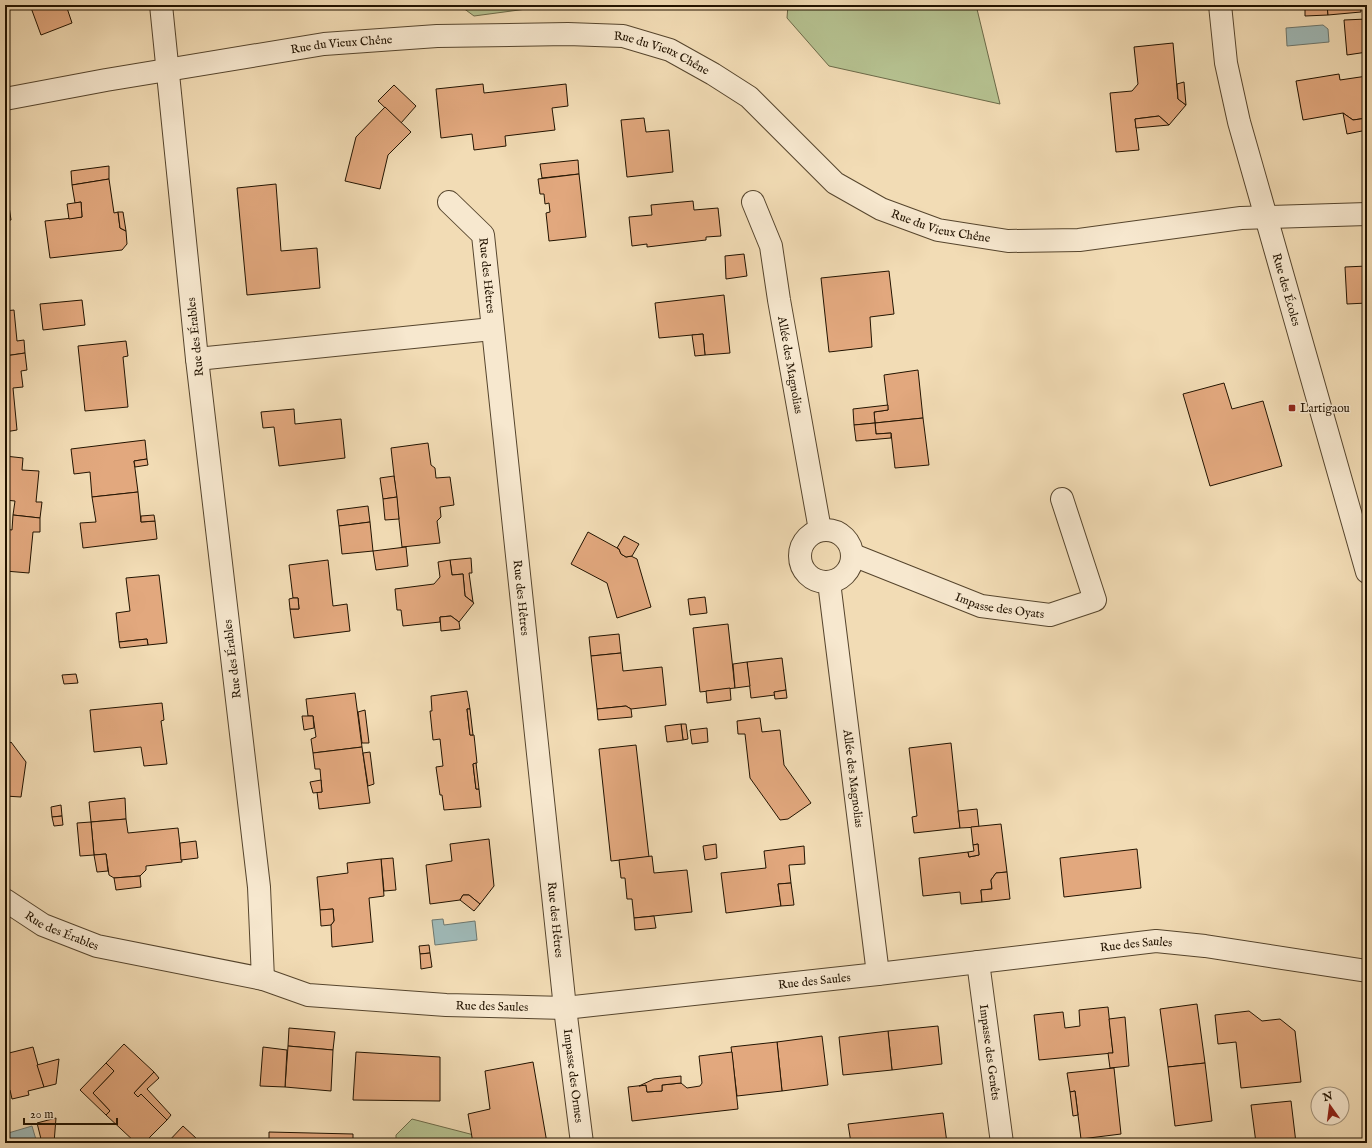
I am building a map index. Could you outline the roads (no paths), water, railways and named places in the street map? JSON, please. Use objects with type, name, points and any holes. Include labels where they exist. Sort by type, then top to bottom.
[{"type":"street","name":"Rue des Érables","points":[[5,900],[43,925],[97,946],[263,979],[259,887],[197,359],[161,5]]},
{"type":"street","name":"Rue des Écoles","points":[[1220,5],[1226,63],[1239,122],[1367,572]]},
{"type":"street","name":"Rue du Vieux Chêne","points":[[5,99],[324,44],[437,36],[568,34],[623,36],[670,50],[713,74],[748,97],[835,183],[882,209],[938,230],[1008,241],[1079,240],[1241,218],[1367,214]]},
{"type":"street","name":"Rue des Hêtres","points":[[448,202],[482,235],[565,1008]]},
{"type":"street","name":"Allée des Magnolias","points":[[753,202],[771,246],[779,300],[820,530]]},
{"type":"street","points":[[197,359],[492,329]]},
{"type":"street","name":"Impasse des Oyats","points":[[853,555],[981,606],[1050,615],[1095,600],[1062,499]]},
{"type":"street","points":[[820,530],[832,530],[843,535],[850,544],[853,555],[851,565],[846,573],[839,580],[829,582],[819,581],[810,577],[804,570],[800,560],[800,550],[804,541],[811,534],[820,530]]},
{"type":"street","name":"Allée des Magnolias","points":[[829,582],[878,974]]},
{"type":"street","name":"Rue des Saules","points":[[263,979],[308,995],[446,1005],[565,1008],[878,974],[1156,941],[1205,946],[1367,971]]},
{"type":"street","name":"Impasse des Genêts","points":[[978,962],[1002,1143]]},
{"type":"street","name":"Impasse des Ormes","points":[[565,1008],[582,1143]]},
{"type":"water","points":[[1323,25],[1328,29],[1329,42],[1287,46],[1286,28]]},
{"type":"water","points":[[443,919],[444,925],[475,921],[477,940],[435,945],[432,920]]},
{"type":"water","points":[[32,1126],[37,1143],[5,1143],[5,1134]]},
{"type":"place","name":"Lartigaou","points":[[1292,408]]}]
